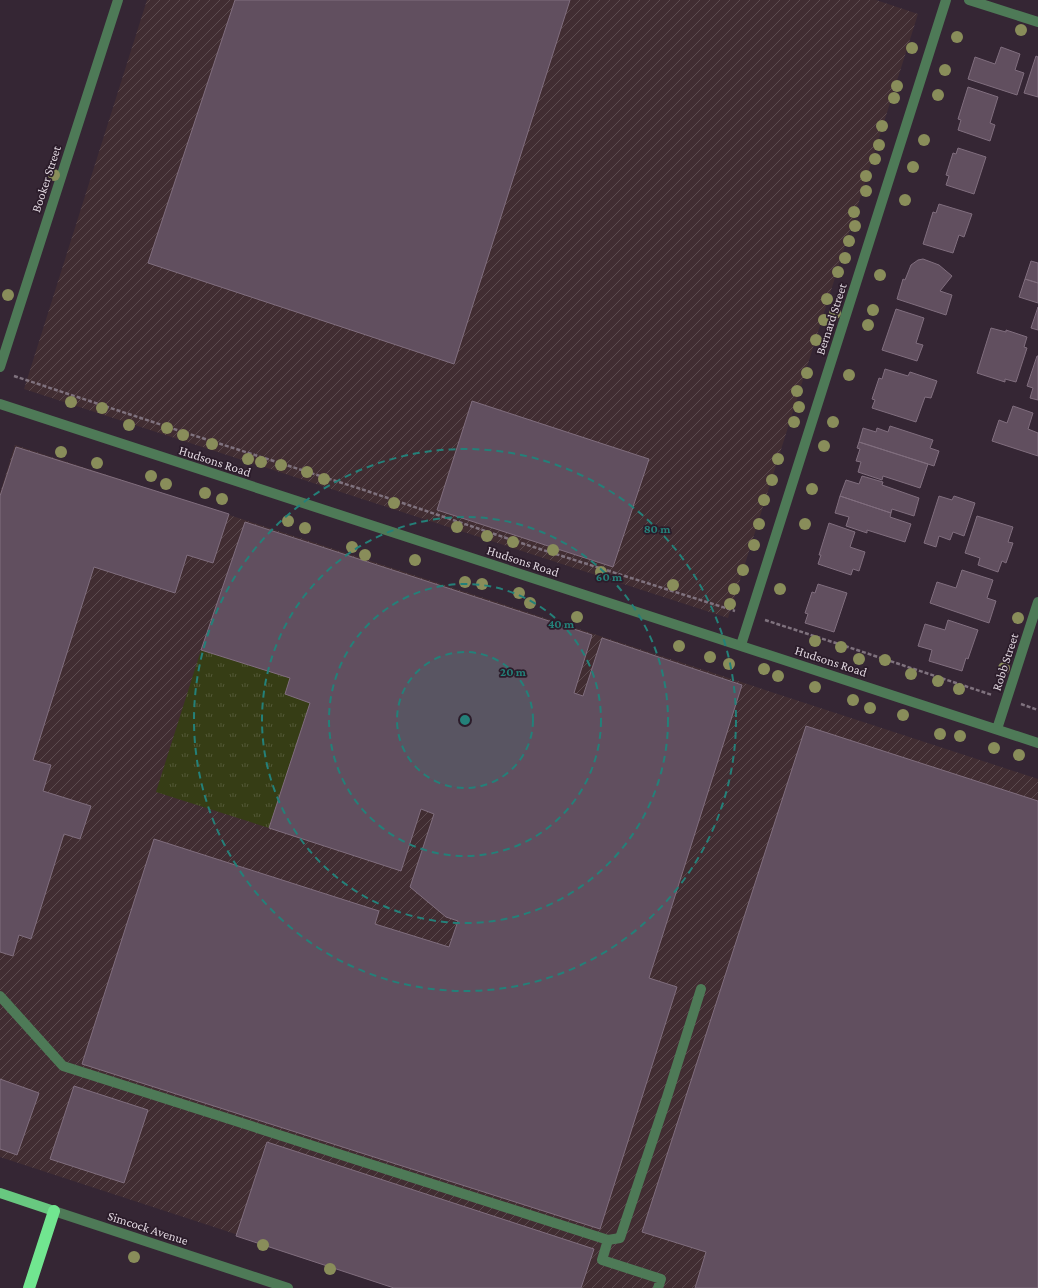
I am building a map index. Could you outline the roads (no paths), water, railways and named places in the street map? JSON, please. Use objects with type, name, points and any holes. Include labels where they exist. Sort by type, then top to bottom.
[{"type":"highway","points":[[29,1288],[54,1211]]},
{"type":"main road","name":"Simcock Avenue","points":[[0,1193],[54,1211]]},
{"type":"street","name":"Booker Street","points":[[4,370],[118,0]]},
{"type":"street","name":"Bernard Street","points":[[741,645],[946,0]]},
{"type":"street","points":[[969,0],[1038,22]]},
{"type":"street","name":"Hudsons Road","points":[[0,404],[1038,742]]},
{"type":"street","name":"Robb Street","points":[[997,729],[1038,602]]},
{"type":"street","points":[[0,996],[63,1066],[608,1240],[620,1238],[701,989]]},
{"type":"street","name":"Simcock Avenue","points":[[54,1211],[288,1288]]},
{"type":"street","points":[[608,1240],[602,1260],[661,1279],[658,1288]]}]
